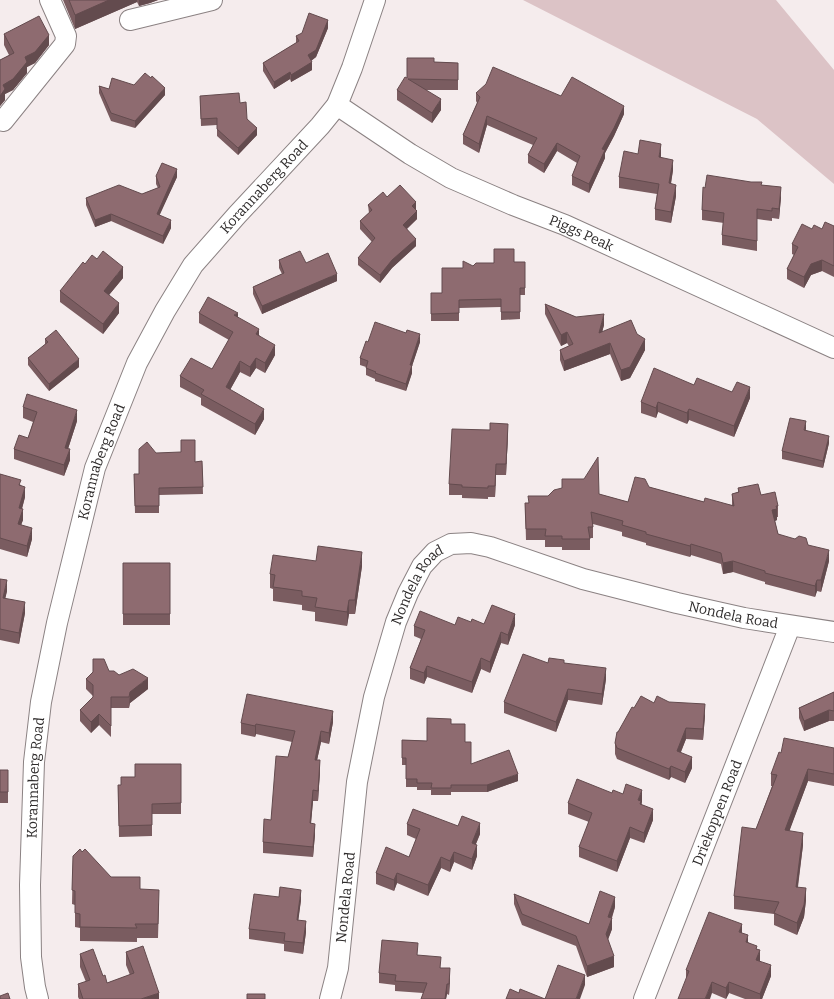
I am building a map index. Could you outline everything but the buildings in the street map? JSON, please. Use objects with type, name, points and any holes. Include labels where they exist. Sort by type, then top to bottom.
[{"type":"street","points":[[3,121],[66,44],[66,36],[50,0]]},
{"type":"street","points":[[130,20],[212,0]]},
{"type":"street","name":"Korannaberg Road","points":[[38,999],[31,957],[30,885],[34,762],[41,702],[57,622],[95,468],[137,363],[165,311],[193,265],[242,209],[320,126],[337,105],[352,68],[375,0]]},
{"type":"street","name":"Piggs Peak","points":[[337,105],[410,154],[451,178],[565,225],[834,348]]},
{"type":"street","name":"Nondela Road","points":[[330,999],[338,968],[357,782],[374,697],[396,622],[408,593],[422,566],[435,552],[451,544],[471,543],[590,581],[677,603],[744,618],[834,632]]},
{"type":"street","name":"Driekoppen Road","points":[[644,999],[790,626]]},
{"type":"shaded area","points":[[523,0],[776,0],[834,70],[834,184],[757,119]]}]
